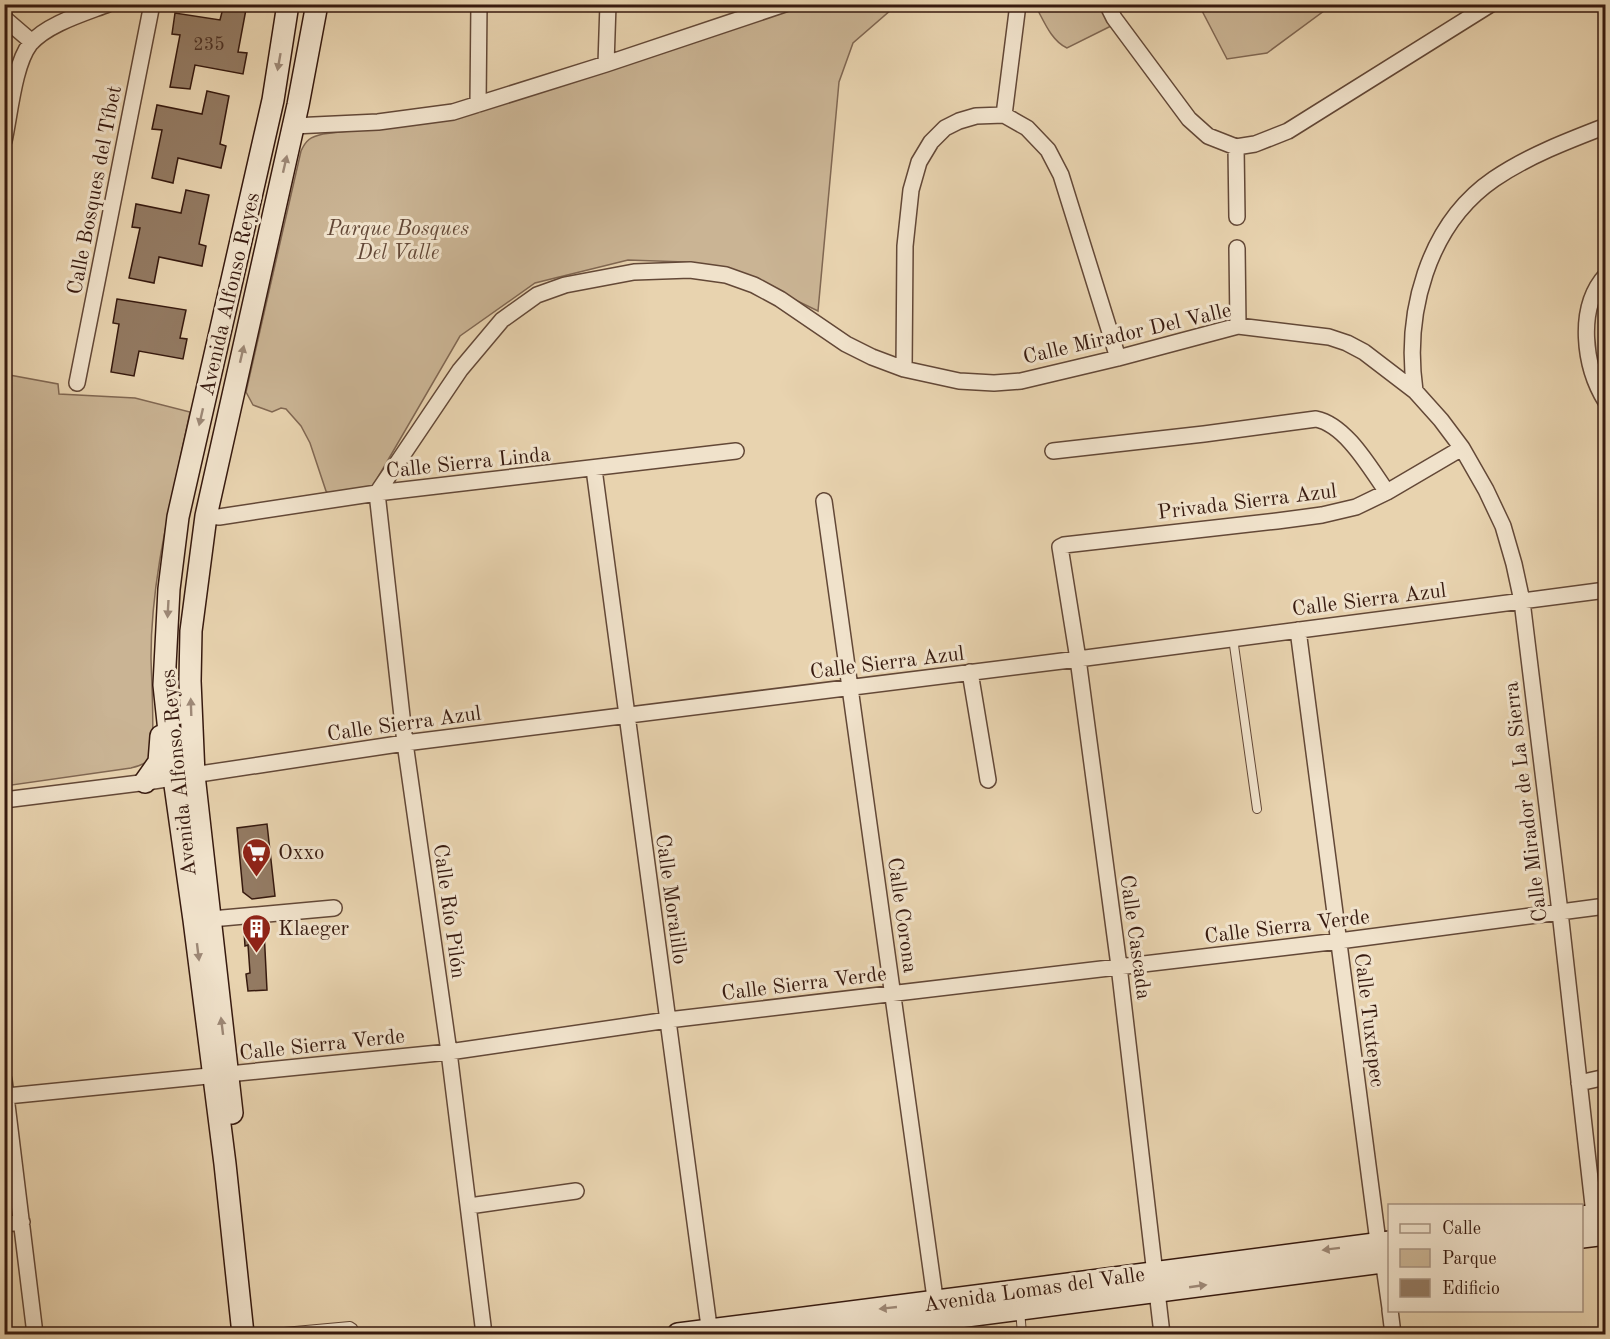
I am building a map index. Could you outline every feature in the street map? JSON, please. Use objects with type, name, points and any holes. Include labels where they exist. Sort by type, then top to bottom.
[{"type":"main road","name":"Avenida Alfonso Reyes","points":[[260,1335],[220,1075],[184,776],[164,685],[169,589],[178,517],[273,100],[288,4]]},
{"type":"main road","name":"Avenida Alfonso Reyes","points":[[184,776],[191,631],[206,516],[293,126],[317,4]]},
{"type":"main road","points":[[145,782],[159,762],[164,685]]},
{"type":"main road","name":"Avenida Alfonso Reyes","points":[[220,1075],[225,1164],[243,1335]]},
{"type":"main road","name":"Avenida Lomas del Valle","points":[[678,1335],[709,1333],[821,1315],[938,1319],[1155,1282],[1385,1252]]},
{"type":"main road","name":"Avenida Lomas del Valle","points":[[828,1335],[1019,1309],[1155,1282]]},
{"type":"street","points":[[4,141],[19,65],[32,42],[68,19],[108,4]]},
{"type":"street","name":"Calle Bosques del Tíbet","points":[[77,383],[152,4]]},
{"type":"street","points":[[478,104],[479,4]]},
{"type":"street","points":[[606,64],[608,4]]},
{"type":"street","points":[[293,126],[378,123],[446,113],[606,64],[740,12],[785,4]]},
{"type":"street","points":[[1004,115],[1018,4]]},
{"type":"street","points":[[1107,4],[1114,18],[1189,119],[1208,136],[1236,147],[1255,144],[1288,132],[1491,4]]},
{"type":"street","points":[[4,18],[32,42]]},
{"type":"street","points":[[377,493],[460,370],[502,320],[537,295],[584,281],[658,270],[690,270],[726,275],[754,285],[780,299],[846,344],[904,369],[905,246],[911,190],[919,162],[931,142],[945,128],[976,116],[1004,115],[1027,128],[1048,150],[1061,175],[1119,358]]},
{"type":"street","points":[[1415,391],[1412,370],[1415,312],[1429,261],[1442,235],[1461,209],[1492,180],[1562,142],[1605,126]]},
{"type":"street","points":[[1236,147],[1237,217]]},
{"type":"street","points":[[1237,249],[1238,326]]},
{"type":"street","points":[[1605,275],[1595,292],[1588,325],[1588,357],[1597,387],[1605,402]]},
{"type":"street","name":"Calle Mirador Del Valle","points":[[904,369],[959,381],[994,383],[1022,381],[1238,326],[1329,338],[1347,343],[1383,365],[1415,391]]},
{"type":"street","name":"Calle Mirador de La Sierra","points":[[1415,391],[1462,448],[1486,490],[1503,526],[1522,601],[1580,1083],[1594,1226]]},
{"type":"street","points":[[1053,451],[1204,434],[1316,418],[1323,420],[1344,435],[1387,492]]},
{"type":"street","name":"Privada Sierra Azul","points":[[1060,547],[1075,543],[1322,515],[1356,507],[1387,492],[1462,448]]},
{"type":"street","name":"Calle Sierra Linda","points":[[206,516],[219,517],[377,493],[736,451]]},
{"type":"street","name":"Calle Moralillo","points":[[594,469],[709,1333]]},
{"type":"street","name":"Calle Río Pilón","points":[[377,493],[405,742],[449,1052],[484,1335]]},
{"type":"street","name":"Calle Corona","points":[[824,501],[938,1319]]},
{"type":"street","name":"Calle Cascada","points":[[1060,547],[1078,659],[1119,966],[1162,1335]]},
{"type":"street","name":"Calle Sierra Azul","points":[[4,800],[145,782],[405,742],[1078,659],[1605,590]]},
{"type":"street","name":"Calle Tuxtepec","points":[[1298,630],[1388,1286]]},
{"type":"street","points":[[970,672],[988,780]]},
{"type":"street","name":"Calle Sierra Verde","points":[[7,1096],[449,1052],[668,1020],[1339,942],[1605,906]]},
{"type":"street","points":[[202,920],[334,908]]},
{"type":"street","points":[[1580,1083],[1605,1077]]},
{"type":"street","points":[[4,1080],[34,1335]]},
{"type":"street","points":[[469,1206],[576,1191]]},
{"type":"street","points":[[4,1224],[22,1222]]},
{"type":"street","name":"Calle Tuxtepec","points":[[1390,1312],[1393,1335]]},
{"type":"lane","points":[[1233,637],[1257,809]]},
{"type":"lane","points":[[1019,1309],[1022,1335]]},
{"type":"lane","points":[[260,1335],[350,1326],[356,1335]]},
{"type":"green space","name":"Parque Bosques Del Valle","points":[[800,5],[905,5],[891,10],[853,43],[839,82],[818,311],[746,276],[685,262],[628,260],[535,283],[460,336],[370,491],[335,500],[326,491],[310,443],[301,426],[286,409],[281,408],[272,412],[253,405],[246,392],[301,151],[307,142],[323,134],[442,120]]},
{"type":"green space","points":[[1035,5],[1104,5],[1111,26],[1067,48],[1052,35]]},
{"type":"green space","points":[[1199,5],[1332,5],[1267,53],[1227,59]]},
{"type":"green space","points":[[4,374],[58,384],[59,394],[135,398],[190,412],[164,533],[155,595],[151,657],[152,751],[145,763],[131,768],[5,786]]},
{"type":"building","points":[[224,4],[247,4],[238,52],[247,53],[243,74],[195,65],[190,89],[170,87],[180,35],[172,34],[175,13],[220,20]]},
{"type":"building","points":[[207,91],[229,96],[220,144],[226,146],[221,168],[178,158],[173,183],[152,178],[162,130],[152,129],[157,105],[202,114]]},
{"type":"building","points":[[186,190],[209,195],[199,244],[206,246],[202,266],[159,257],[154,283],[129,278],[140,228],[132,227],[136,204],[181,213]]},
{"type":"building","points":[[117,299],[186,310],[180,338],[187,339],[183,359],[139,351],[134,376],[111,372],[119,324],[113,323]]},
{"type":"building","points":[[267,824],[275,896],[252,899],[243,892],[237,828]]},
{"type":"building","points":[[264,930],[267,990],[248,991],[246,974],[250,973],[248,945],[245,946],[244,931]]},
{"type":"place","name":"Oxxo","points":[[257,878]]},
{"type":"place","name":"Klaeger","points":[[257,954]]}]
